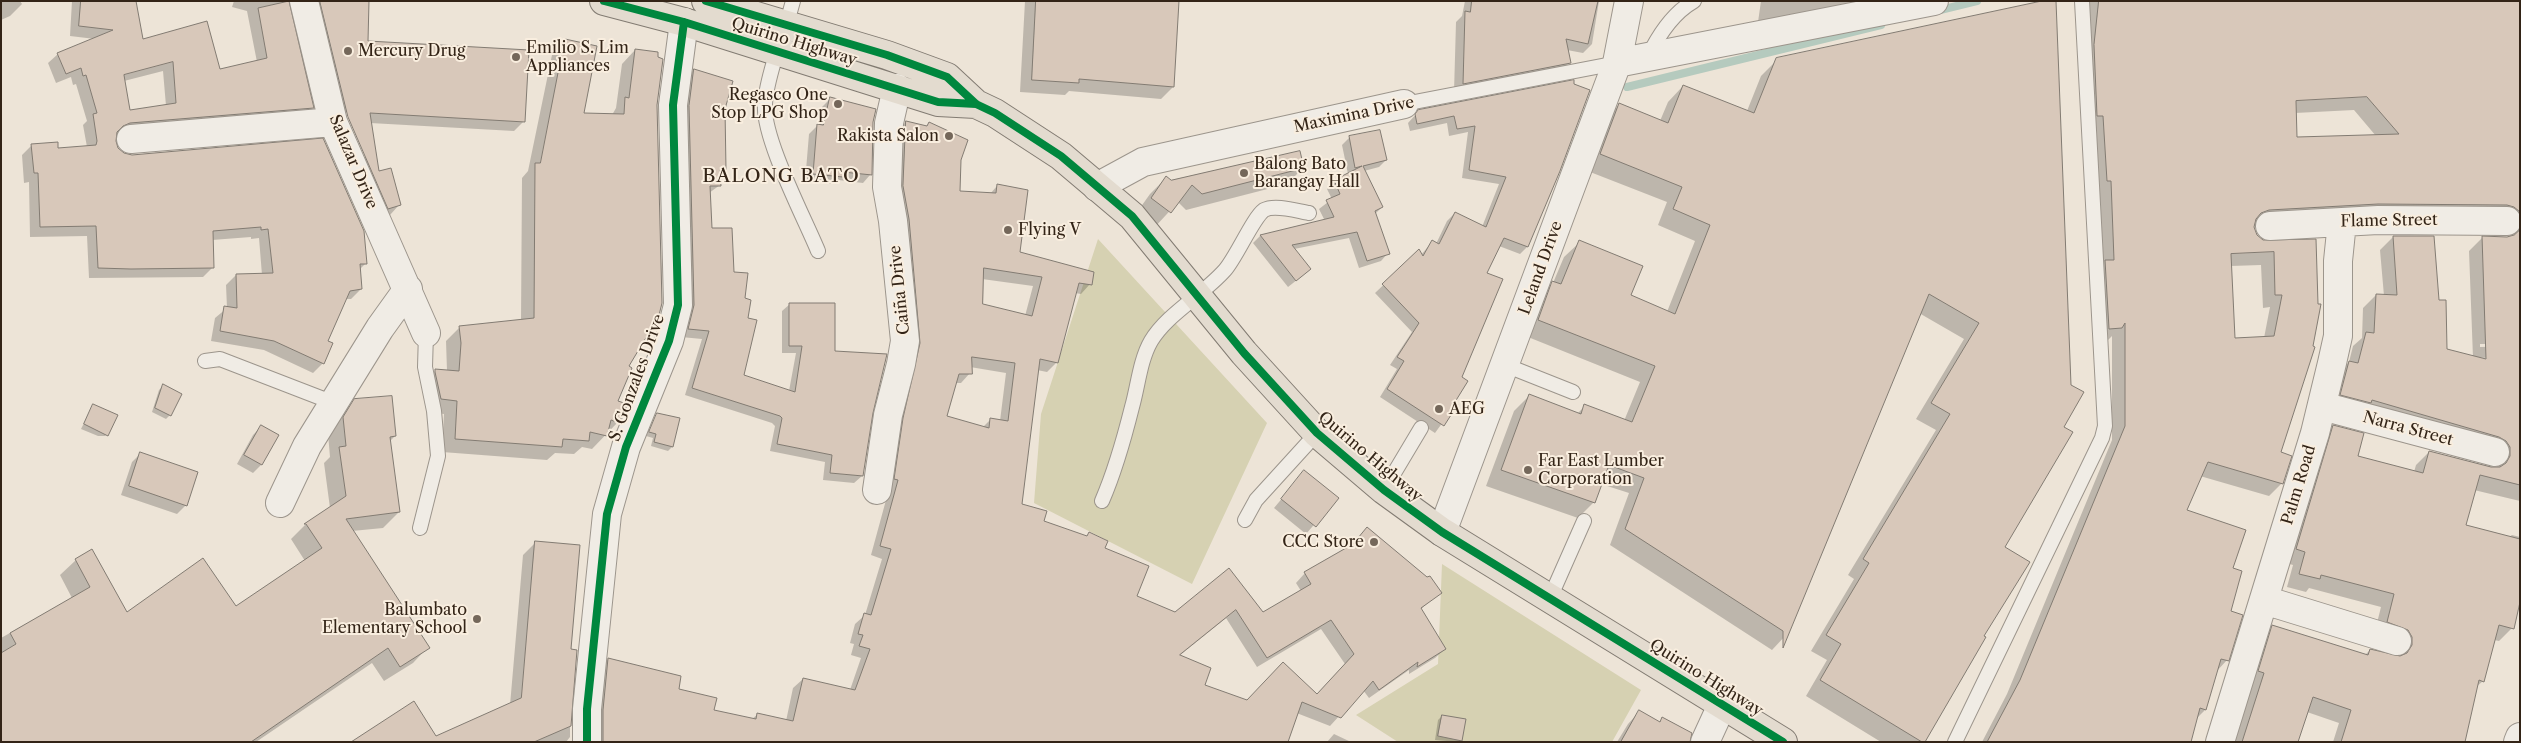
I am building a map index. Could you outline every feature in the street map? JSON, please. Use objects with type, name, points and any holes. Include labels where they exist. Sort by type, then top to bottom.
[{"type":"main road","name":"Quirino Highway","points":[[604,1],[684,22],[938,102],[976,104]]},
{"type":"main road","name":"Quirino Highway","points":[[706,1],[790,13],[946,78],[976,104],[995,113],[1060,156],[1132,216],[1244,354],[1317,433],[1384,490],[1442,532],[1783,742]]},
{"type":"street","name":"Salazar Drive","points":[[304,1],[334,122],[426,333]]},
{"type":"street","name":"Leland Drive","points":[[1442,532],[1617,62],[1629,1]]},
{"type":"street","points":[[1617,62],[1927,2]]},
{"type":"street","name":"S. Gonzales Drive","points":[[587,742],[587,709],[607,514],[626,447],[669,341],[678,305],[673,105],[684,22]]},
{"type":"street","name":"Caiña Drive","points":[[877,490],[888,415],[902,364],[905,340],[893,221],[887,187],[889,123],[897,88]]},
{"type":"street","name":"Maximina Drive","points":[[1097,186],[1143,162],[1404,104]]},
{"type":"street","points":[[131,139],[334,122]]},
{"type":"street","name":"Flame Street","points":[[2270,226],[2378,220],[2507,221]]},
{"type":"street","name":"Palm Road","points":[[2220,742],[2322,406],[2338,336],[2338,261],[2342,222]]},
{"type":"street","points":[[280,503],[307,446],[380,328],[408,289]]},
{"type":"street","name":"Narra Street","points":[[2322,406],[2495,452]]},
{"type":"street","points":[[2264,600],[2397,641]]},
{"type":"street","points":[[1704,742],[1722,705]]},
{"type":"street","points":[[2518,742],[2520,737]]},
{"type":"lane","points":[[1648,57],[1656,41],[1671,21],[1694,1]]},
{"type":"lane","points":[[1955,742],[2102,438],[2105,426],[2082,1]]},
{"type":"lane","points":[[777,52],[764,105],[765,121],[771,141],[818,251]]},
{"type":"lane","name":"Maximina Drive","points":[[1404,104],[1617,62]]},
{"type":"lane","points":[[1102,501],[1115,470],[1141,369],[1151,342],[1174,315],[1197,298],[1225,270],[1240,252],[1257,217],[1265,210],[1273,208],[1309,213]]},
{"type":"lane","points":[[420,528],[438,456],[434,411],[425,367],[426,333]]},
{"type":"lane","points":[[205,361],[220,359],[334,402]]},
{"type":"lane","points":[[1505,365],[1573,392]]},
{"type":"lane","points":[[1384,490],[1421,428]]},
{"type":"lane","points":[[1245,520],[1256,500],[1317,433]]},
{"type":"lane","points":[[1550,598],[1584,521]]},
{"type":"shaded area","points":[[1098,239],[1267,423],[1192,584],[1034,503],[1041,414]]},
{"type":"shaded area","points":[[1442,564],[1641,690],[1612,742],[1398,742],[1356,715],[1438,664]]},
{"type":"building","points":[[81,1],[136,1],[143,39],[207,21],[220,69],[267,58],[258,8],[289,1],[314,108],[130,123],[123,126],[117,132],[116,141],[118,148],[124,153],[132,155],[323,138],[364,231],[367,264],[360,264],[362,289],[350,291],[328,341],[333,343],[324,364],[274,341],[220,331],[224,306],[237,308],[236,274],[273,273],[268,229],[261,230],[261,227],[213,231],[214,268],[131,269],[98,268],[96,226],[40,227],[38,173],[34,173],[31,144],[58,142],[58,148],[96,145],[97,141],[93,114],[97,113],[86,75],[83,76],[81,68],[66,74],[57,53],[113,30],[79,26]],"holes":[[[173,62],[176,103],[130,110],[124,75]]]},
{"type":"building","points":[[320,1],[369,1],[368,41],[529,50],[525,122],[370,113],[379,171],[391,168],[401,205],[388,209],[348,117]]},
{"type":"building","points":[[1036,1],[1179,1],[1174,87],[1079,79],[1079,83],[1032,80]]},
{"type":"building","points":[[1472,1],[1598,1],[1588,44],[1566,39],[1571,63],[1463,84],[1465,11],[1470,12]]},
{"type":"building","points":[[2042,1],[2056,1],[2071,385],[2084,392],[2064,427],[2073,432],[2005,547],[2030,562],[1984,636],[1986,637],[1925,742],[1922,742],[1820,680],[1841,644],[1826,635],[1869,563],[1863,559],[1950,414],[1931,403],[1979,323],[1929,294],[1783,648],[1783,631],[1625,529],[1644,478],[1609,465],[1595,503],[1501,470],[1529,394],[1581,414],[1584,404],[1632,422],[1655,366],[1538,320],[1552,281],[1561,284],[1579,240],[1643,266],[1631,295],[1675,314],[1710,225],[1673,209],[1682,187],[1600,154],[1619,103],[1668,123],[1683,85],[1754,113],[1776,58]]},
{"type":"building","points":[[2099,1],[2520,1],[2520,212],[2514,207],[2507,205],[2378,204],[2269,210],[2261,213],[2256,219],[2254,227],[2257,235],[2263,240],[2316,239],[2318,304],[2321,304],[2313,346],[2315,347],[2281,452],[2292,456],[2283,484],[2208,462],[2187,510],[2246,530],[2233,568],[2242,571],[2231,611],[2243,615],[2229,661],[2221,659],[2206,710],[2200,708],[2191,742],[1987,742],[2020,680],[2125,426],[2125,323],[2122,328],[2109,329],[2105,260],[2114,260],[2111,181],[2107,181],[2103,116],[2097,116],[2094,45]],"holes":[[[2367,97],[2399,134],[2297,137],[2296,101]],[[2274,252],[2275,295],[2282,295],[2274,336],[2235,338],[2231,254]]]},
{"type":"building","points":[[565,39],[597,46],[584,113],[624,114],[625,97],[629,98],[635,49],[658,52],[658,57],[663,59],[657,105],[662,303],[656,327],[653,326],[629,366],[632,368],[618,401],[627,404],[619,423],[611,420],[607,436],[590,432],[589,441],[563,439],[562,447],[455,439],[457,401],[441,399],[435,369],[459,371],[461,343],[459,326],[534,318],[535,163],[540,163]]},
{"type":"building","points":[[694,69],[733,81],[725,109],[726,170],[720,170],[721,186],[710,186],[712,228],[732,228],[734,272],[748,273],[745,298],[751,300],[748,318],[757,320],[744,375],[795,392],[802,346],[789,346],[789,303],[835,303],[835,351],[887,354],[873,413],[863,476],[830,473],[832,455],[777,444],[782,418],[780,416],[692,388],[709,331],[688,329],[694,305],[689,106]]},
{"type":"building","points":[[1574,80],[1574,84],[1590,90],[1560,171],[1528,247],[1504,238],[1487,273],[1503,279],[1462,377],[1468,381],[1455,402],[1458,404],[1444,426],[1387,389],[1404,361],[1397,357],[1419,323],[1382,284],[1419,249],[1423,256],[1432,240],[1439,244],[1455,212],[1486,227],[1506,177],[1469,170],[1475,126],[1457,129],[1454,116],[1417,124],[1415,114],[1418,110]]},
{"type":"building","points":[[830,97],[876,109],[873,122],[872,175],[843,172],[843,177],[813,174],[817,124],[823,125]]},
{"type":"building","points":[[906,121],[927,126],[929,122],[968,140],[961,160],[960,191],[996,193],[997,184],[1028,190],[1020,252],[1094,272],[1092,285],[1079,283],[1058,363],[1040,359],[1022,504],[1047,511],[1044,521],[1087,536],[1089,532],[1108,541],[1105,548],[1149,566],[1137,596],[1175,612],[1229,568],[1263,612],[1311,584],[1304,572],[1353,544],[1367,527],[1427,577],[1430,576],[1442,593],[1421,608],[1446,649],[1417,667],[1418,662],[1379,690],[1373,681],[1341,718],[1302,702],[1288,742],[603,742],[603,710],[608,658],[681,676],[679,689],[717,698],[714,710],[756,719],[757,713],[793,721],[803,678],[855,690],[870,649],[859,646],[863,635],[858,634],[864,613],[871,615],[891,549],[880,546],[898,480],[894,479],[903,418],[920,343],[909,219],[903,186]],"holes":[[[984,268],[1042,277],[1032,316],[983,304]],[[972,357],[1015,363],[1008,421],[990,418],[989,428],[947,416],[959,374],[972,374]],[[1236,610],[1267,658],[1331,620],[1354,654],[1317,694],[1283,662],[1247,700],[1205,685],[1211,668],[1180,655]]]},
{"type":"building","points":[[1380,130],[1387,160],[1363,166],[1383,207],[1375,211],[1390,254],[1367,261],[1357,232],[1292,245],[1311,269],[1296,281],[1260,235],[1334,217],[1326,200],[1340,194],[1334,180],[1362,166],[1355,168],[1349,136]]},
{"type":"building","name":"Balong Bato Barangay Hall","points":[[1300,151],[1304,168],[1202,194],[1192,185],[1171,213],[1151,198],[1166,176],[1171,180]]},
{"type":"building","points":[[2520,230],[2520,485],[2480,475],[2466,525],[2520,539],[2520,602],[2514,629],[2499,625],[2484,682],[2479,680],[2465,742],[2341,742],[2351,710],[2313,697],[2298,742],[2242,742],[2264,673],[2258,671],[2272,625],[2368,655],[2370,649],[2400,656],[2407,653],[2412,645],[2412,637],[2408,630],[2387,622],[2394,594],[2321,575],[2320,579],[2299,574],[2305,552],[2296,549],[2333,425],[2364,433],[2358,456],[2423,473],[2429,451],[2491,467],[2500,467],[2506,463],[2510,456],[2510,447],[2506,441],[2499,437],[2372,400],[2371,403],[2340,395],[2349,361],[2358,363],[2366,332],[2374,333],[2376,294],[2397,295],[2393,236],[2434,236],[2439,300],[2446,300],[2447,349],[2486,359],[2482,236],[2507,237],[2514,235]]},
{"type":"building","points":[[163,384],[182,394],[171,416],[155,408]]},
{"type":"building","points":[[392,396],[396,436],[390,437],[400,512],[346,519],[430,648],[400,667],[388,648],[251,742],[1,742],[1,653],[16,644],[10,633],[90,587],[75,559],[92,549],[127,612],[203,558],[236,606],[322,548],[306,524],[304,524],[346,496],[339,447],[346,446],[343,417],[354,399]]},
{"type":"building","points":[[93,404],[118,415],[108,436],[84,424]]},
{"type":"building","points":[[657,413],[680,418],[673,447],[654,442],[656,434],[649,432]]},
{"type":"building","points":[[261,425],[279,435],[262,465],[244,455]]},
{"type":"building","points":[[140,452],[198,472],[187,506],[129,486]]},
{"type":"building","points":[[1304,470],[1339,498],[1316,527],[1281,499]]},
{"type":"building","points":[[535,541],[580,545],[571,649],[577,650],[571,726],[534,742],[351,742],[414,701],[436,736],[521,698]]},
{"type":"building","points":[[1639,710],[1660,722],[1662,717],[1692,733],[1690,742],[1621,742]]},
{"type":"building","points":[[1442,715],[1466,719],[1462,741],[1438,736]]},
{"type":"waterway","points":[[1936,11],[1977,1]]},
{"type":"waterway","points":[[1627,87],[1881,25]]},
{"type":"cycle path","points":[[604,1],[684,22],[938,102],[976,104]]},
{"type":"cycle path","points":[[706,1],[887,55],[947,77],[976,104],[995,113],[1061,156],[1132,216],[1244,353],[1317,433],[1384,490],[1442,532],[1783,742]]},
{"type":"cycle path","points":[[587,742],[587,709],[607,514],[626,447],[669,341],[678,305],[673,105],[684,22]]},
{"type":"place","name":"Mercury Drug","points":[[348,51]]},
{"type":"place","name":"Emilio S. Lim Appliances","points":[[516,57]]},
{"type":"place","name":"Regasco One Stop LPG Shop","points":[[838,104]]},
{"type":"place","name":"Rakista Salon","points":[[949,136]]},
{"type":"place","name":"Balong Bato Barangay Hall","points":[[1244,173]]},
{"type":"place","name":"Flying V","points":[[1008,230]]},
{"type":"place","name":"AEG","points":[[1439,409]]},
{"type":"place","name":"Far East Lumber Corporation","points":[[1528,470]]},
{"type":"place","name":"CCC Store","points":[[1374,542]]},
{"type":"place","name":"Balumbato Elementary School","points":[[477,619]]},
{"type":"district","name":"BALONG BATO","points":[[781,177]]}]
